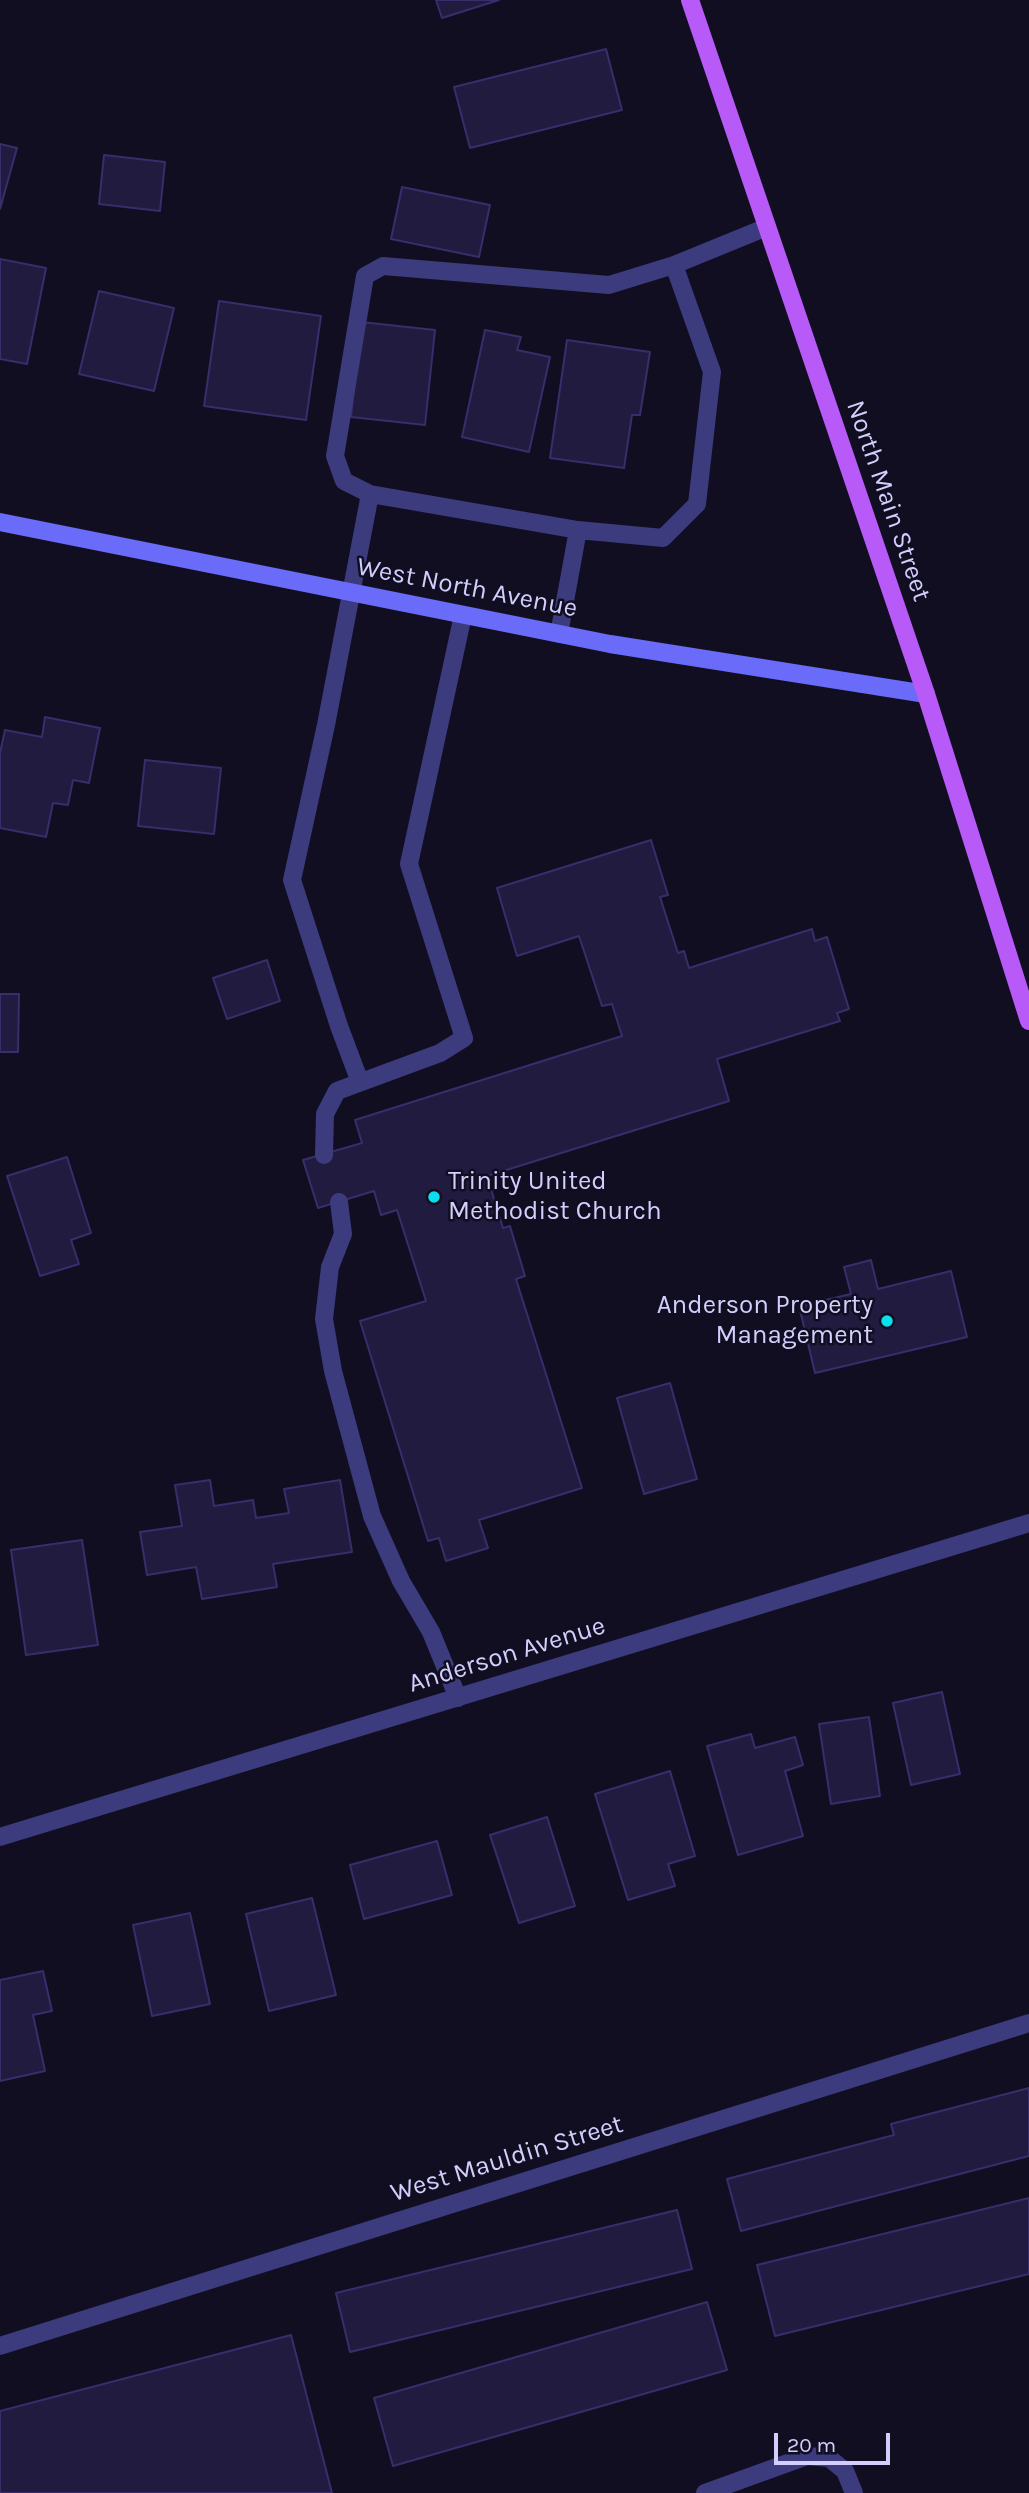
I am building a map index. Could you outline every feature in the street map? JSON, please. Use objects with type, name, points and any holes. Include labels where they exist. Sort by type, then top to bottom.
[{"type":"main road","name":"North Main Street","points":[[690,0],[926,694],[1029,1021]]},
{"type":"main road","name":"West North Avenue","points":[[0,522],[559,634],[926,694]]},
{"type":"street","points":[[674,265],[712,372],[697,504],[663,538],[578,530],[370,494],[344,481],[335,456],[365,276],[383,265],[609,285],[674,265],[767,226]]},
{"type":"street","points":[[360,1082],[292,880],[370,494]]},
{"type":"street","points":[[559,634],[578,530]]},
{"type":"street","points":[[324,1155],[325,1114],[337,1091],[440,1053],[464,1038],[409,864],[463,615]]},
{"type":"street","points":[[340,1202],[343,1234],[330,1267],[324,1319],[333,1371],[372,1516],[401,1581],[430,1632],[458,1698]]},
{"type":"street","name":"Anderson Avenue","points":[[0,1837],[1029,1523]]},
{"type":"street","name":"West Mauldin Street","points":[[0,2346],[1029,2023]]},
{"type":"street","points":[[705,2493],[807,2456],[829,2458],[845,2471],[854,2493]]},
{"type":"building","points":[[436,0],[499,0],[442,18]]},
{"type":"building","points":[[606,49],[622,110],[470,148],[454,87]]},
{"type":"building","points":[[0,144],[17,148],[0,209]]},
{"type":"building","points":[[104,155],[165,162],[160,211],[99,204]]},
{"type":"building","points":[[402,187],[490,205],[479,257],[391,239]]},
{"type":"building","points":[[0,259],[46,268],[27,364],[0,359]]},
{"type":"building","points":[[99,291],[174,308],[154,391],[79,374]]},
{"type":"building","points":[[219,301],[321,316],[306,420],[204,406]]},
{"type":"building","points":[[361,322],[435,330],[425,425],[351,417]]},
{"type":"building","points":[[485,330],[521,337],[517,350],[550,357],[529,452],[462,437]]},
{"type":"building","points":[[567,340],[650,352],[640,415],[632,415],[624,468],[550,458]]},
{"type":"building","points":[[45,717],[100,728],[89,783],[73,780],[68,805],[53,803],[46,837],[0,828],[0,753],[5,730],[42,737]]},
{"type":"building","points":[[145,760],[221,768],[214,834],[138,826]]},
{"type":"building","name":"Trinity United Methodist Church","points":[[651,840],[668,895],[660,897],[678,953],[684,951],[689,968],[812,929],[815,941],[827,937],[849,1009],[837,1013],[840,1021],[717,1059],[729,1101],[487,1176],[503,1228],[510,1226],[525,1276],[516,1279],[582,1488],[479,1520],[488,1548],[446,1561],[439,1538],[428,1541],[360,1321],[426,1301],[397,1210],[381,1215],[374,1191],[318,1208],[303,1160],[362,1143],[355,1120],[622,1036],[612,1004],[602,1006],[579,936],[517,956],[497,888]]},
{"type":"building","points":[[267,960],[280,1001],[227,1019],[213,978]]},
{"type":"building","points":[[0,994],[19,994],[18,1052],[0,1052]]},
{"type":"building","points":[[67,1157],[91,1233],[71,1240],[79,1264],[40,1276],[7,1176]]},
{"type":"building","points":[[871,1260],[878,1289],[951,1271],[967,1337],[815,1373],[799,1306],[851,1294],[844,1267]]},
{"type":"building","points":[[670,1383],[697,1479],[644,1494],[617,1398]]},
{"type":"building","points":[[210,1480],[214,1506],[253,1500],[256,1518],[289,1513],[284,1489],[340,1480],[352,1552],[273,1564],[277,1587],[202,1599],[196,1567],[147,1575],[140,1532],[182,1526],[175,1485]]},
{"type":"building","points":[[82,1540],[98,1645],[26,1655],[11,1550]]},
{"type":"building","points":[[942,1692],[960,1774],[911,1785],[893,1703]]},
{"type":"building","points":[[869,1717],[880,1796],[831,1804],[819,1724]]},
{"type":"building","points":[[751,1734],[755,1748],[795,1737],[803,1765],[785,1771],[803,1836],[738,1855],[707,1746]]},
{"type":"building","points":[[670,1771],[695,1856],[668,1864],[675,1886],[628,1900],[595,1794]]},
{"type":"building","points":[[547,1817],[575,1906],[519,1923],[490,1835]]},
{"type":"building","points":[[437,1841],[452,1895],[364,1919],[350,1865]]},
{"type":"building","points":[[312,1898],[336,1995],[269,2011],[246,1914]]},
{"type":"building","points":[[190,1913],[210,2004],[152,2016],[133,1925]]},
{"type":"building","points":[[43,1971],[52,2011],[33,2015],[45,2071],[0,2081],[0,1980]]},
{"type":"building","points":[[1029,2088],[1029,2156],[741,2231],[727,2179],[894,2135],[891,2124]]},
{"type":"building","points":[[1029,2198],[1029,2274],[775,2336],[757,2265]]},
{"type":"building","points":[[677,2210],[692,2269],[350,2352],[336,2293]]},
{"type":"building","points":[[707,2302],[727,2370],[393,2466],[374,2398]]},
{"type":"building","points":[[291,2335],[332,2493],[0,2493],[0,2411]]},
{"type":"place","name":"Trinity United Methodist Church","points":[[434,1197]]},
{"type":"place","name":"Anderson Property Management","points":[[887,1321]]}]
